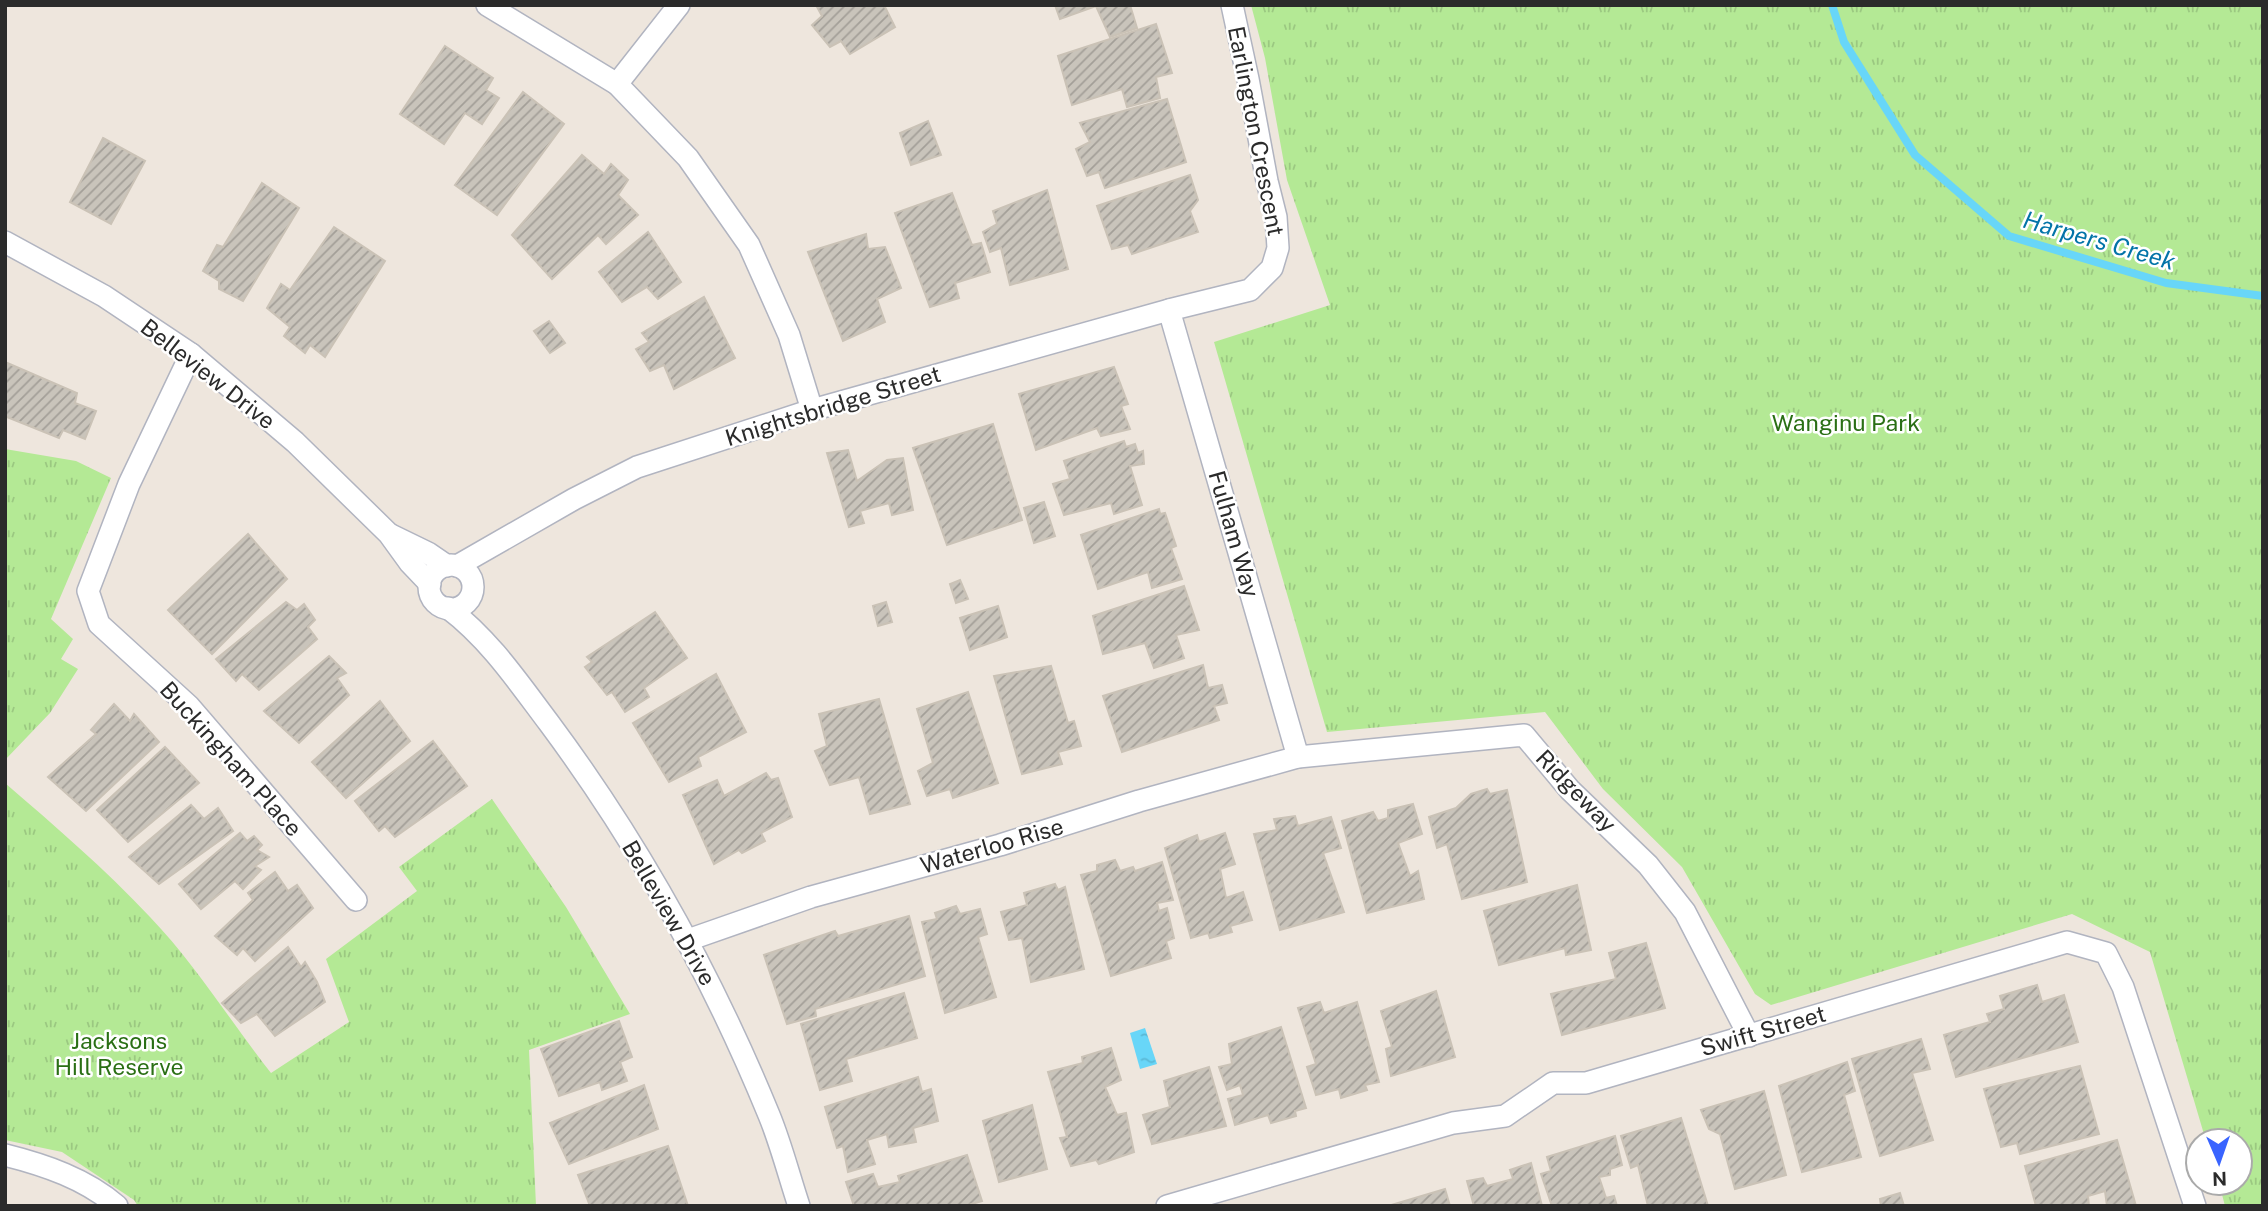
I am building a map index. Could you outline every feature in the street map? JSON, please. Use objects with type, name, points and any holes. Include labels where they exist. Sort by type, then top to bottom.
[{"type":"street","points":[[487,5],[617,84],[688,158],[749,245],[789,335],[812,410]]},
{"type":"street","points":[[617,84],[679,5]]},
{"type":"street","name":"Earlington Crescent","points":[[1169,310],[1250,290],[1272,268],[1278,248],[1276,217],[1266,181],[1232,5]]},
{"type":"street","name":"Belleview Drive","points":[[5,242],[104,296],[191,355],[295,442],[389,534],[410,563],[430,584]]},
{"type":"street","name":"Knightsbridge Street","points":[[452,566],[511,537],[574,499],[637,467],[812,410],[1169,310]]},
{"type":"street","name":"Fulham Way","points":[[1169,310],[1298,757]]},
{"type":"street","name":"Buckingham Place","points":[[191,355],[129,484],[88,591],[93,609],[99,624],[189,706],[356,900]]},
{"type":"street","name":"Belleview Drive","points":[[389,534],[452,566]]},
{"type":"street","name":"Knightsbridge Street","points":[[471,592],[494,556],[511,537]]},
{"type":"street","points":[[452,566],[470,577],[471,592],[467,603],[455,609],[448,608],[434,602],[429,592],[430,584],[437,570],[452,566]]},
{"type":"street","name":"Belleview Drive","points":[[471,592],[492,647]]},
{"type":"street","name":"Belleview Drive","points":[[448,608],[492,647],[592,781],[688,940],[706,972],[770,1117],[799,1206]]},
{"type":"street","name":"Ridgeway","points":[[1298,757],[1524,735],[1570,790],[1648,864],[1685,912],[1749,1036]]},
{"type":"street","name":"Waterloo Rise","points":[[688,940],[811,897],[1000,845],[1139,800],[1298,757]]},
{"type":"street","name":"Swift Street","points":[[1167,1206],[1453,1123],[1505,1116],[1553,1083],[1586,1083],[2067,942],[2106,953],[2123,987],[2195,1206]]},
{"type":"street","points":[[5,1155],[68,1175],[96,1190],[117,1206]]},
{"type":"green space","name":"Wanginu Park","points":[[1251,5],[2263,5],[2263,1206],[2225,1206],[2223,1197],[2254,1197],[2254,1127],[2202,1127],[2150,952],[2072,914],[1771,1005],[1755,994],[1682,867],[1603,789],[1545,712],[1327,732],[1214,342],[1330,305],[1287,180],[1265,58]]},
{"type":"green space","points":[[5,449],[76,461],[111,478],[51,619],[73,639],[61,659],[78,669],[50,713],[5,760]]},
{"type":"green space","name":"Jacksons Hill Reserve","points":[[5,783],[98,865],[167,935],[271,1073],[349,1022],[326,959],[417,891],[399,867],[492,799],[566,907],[630,1014],[529,1050],[536,1206],[138,1206],[134,1200],[62,1152],[5,1140]]},
{"type":"water","points":[[1145,1028],[1157,1064],[1140,1069],[1130,1033]]},
{"type":"building","points":[[816,5],[884,5],[895,27],[850,54],[841,41],[830,47],[812,25],[822,16]]},
{"type":"building","points":[[1055,5],[1130,5],[1137,28],[1110,37],[1096,6],[1060,19]]},
{"type":"building","points":[[1156,24],[1172,73],[1156,77],[1160,98],[1127,107],[1122,89],[1072,105],[1058,56]]},
{"type":"building","points":[[445,46],[493,78],[486,90],[499,98],[482,124],[465,113],[444,144],[400,114]]},
{"type":"building","points":[[523,92],[564,124],[497,215],[455,185]]},
{"type":"building","points":[[1167,99],[1186,162],[1105,188],[1099,172],[1087,176],[1076,149],[1090,142],[1080,123]]},
{"type":"building","points":[[928,121],[941,155],[911,165],[900,133]]},
{"type":"building","points":[[103,138],[145,161],[111,224],[70,202]]},
{"type":"building","points":[[582,155],[604,174],[611,164],[628,180],[618,195],[638,215],[606,244],[598,235],[552,279],[512,235]]},
{"type":"building","points":[[1190,175],[1198,200],[1190,211],[1198,232],[1132,254],[1128,245],[1112,249],[1097,206]]},
{"type":"building","points":[[262,183],[299,208],[243,301],[219,289],[219,281],[203,271],[217,245],[223,247]]},
{"type":"building","points":[[1047,190],[1068,269],[1010,285],[1001,248],[990,252],[983,232],[997,224],[993,211]]},
{"type":"building","points":[[952,193],[972,245],[981,243],[990,272],[955,283],[959,298],[930,307],[895,213]]},
{"type":"building","points":[[334,227],[385,261],[325,357],[310,345],[305,353],[284,336],[290,327],[267,308],[281,284],[290,290]]},
{"type":"building","points":[[648,232],[681,282],[658,299],[647,287],[622,302],[599,272]]},
{"type":"building","points":[[866,234],[868,249],[885,247],[901,288],[877,299],[885,322],[843,341],[808,252]]},
{"type":"building","points":[[704,297],[735,358],[674,389],[664,365],[650,371],[636,349],[649,342],[642,333]]},
{"type":"building","points":[[549,321],[565,343],[550,353],[534,331]]},
{"type":"building","points":[[5,362],[77,393],[75,403],[96,411],[85,439],[63,430],[59,438],[7,417],[5,419]]},
{"type":"building","points":[[1114,367],[1128,404],[1121,406],[1130,429],[1101,436],[1097,428],[1036,450],[1019,394]]},
{"type":"building","points":[[993,424],[1022,520],[947,545],[913,448]]},
{"type":"building","points":[[1124,441],[1126,447],[1135,444],[1138,453],[1143,451],[1144,464],[1130,466],[1142,505],[1114,514],[1111,503],[1064,515],[1053,484],[1070,479],[1064,461]]},
{"type":"building","points":[[848,450],[857,481],[887,460],[903,458],[913,510],[892,515],[889,503],[860,511],[864,523],[849,527],[827,453]]},
{"type":"building","points":[[1044,502],[1055,536],[1034,543],[1024,508]]},
{"type":"building","points":[[1159,509],[1160,514],[1165,513],[1176,546],[1171,548],[1182,579],[1152,588],[1148,572],[1098,589],[1081,535]]},
{"type":"building","points":[[248,534],[287,579],[212,654],[168,610]]},
{"type":"building","points":[[960,580],[968,599],[956,603],[950,584]]},
{"type":"building","points":[[1184,586],[1199,630],[1176,635],[1184,658],[1154,668],[1145,643],[1103,654],[1093,616]]},
{"type":"building","points":[[286,602],[297,610],[304,604],[315,620],[308,627],[317,639],[259,690],[242,674],[236,681],[216,659]]},
{"type":"building","points":[[886,602],[892,622],[878,626],[873,606]]},
{"type":"building","points":[[998,606],[1007,637],[970,650],[960,618]]},
{"type":"building","points":[[655,612],[687,658],[644,688],[649,697],[625,712],[612,692],[607,695],[585,667],[592,662],[587,657]]},
{"type":"building","points":[[329,656],[346,673],[337,678],[349,695],[299,743],[264,711]]},
{"type":"building","points":[[1203,665],[1208,688],[1222,685],[1227,703],[1214,706],[1219,720],[1122,752],[1103,696]]},
{"type":"building","points":[[1051,666],[1068,723],[1074,721],[1081,746],[1058,752],[1062,764],[1022,774],[994,676]]},
{"type":"building","points":[[716,674],[746,732],[698,757],[701,766],[669,782],[633,723]]},
{"type":"building","points":[[968,692],[998,783],[953,798],[950,789],[927,796],[918,771],[933,763],[917,709]]},
{"type":"building","points":[[879,699],[910,804],[870,814],[859,777],[830,785],[815,751],[827,746],[819,714]]},
{"type":"building","points":[[380,701],[410,741],[346,798],[312,762]]},
{"type":"building","points":[[114,704],[130,721],[134,714],[159,742],[86,811],[48,777],[96,734],[91,730]]},
{"type":"building","points":[[433,741],[467,786],[395,837],[385,826],[379,831],[355,801]]},
{"type":"building","points":[[165,747],[199,783],[128,842],[97,810]]},
{"type":"building","points":[[766,773],[771,780],[778,778],[792,817],[761,833],[765,841],[742,853],[739,850],[714,864],[683,795],[717,780],[724,796]]},
{"type":"building","points":[[1487,789],[1490,794],[1507,790],[1527,882],[1462,899],[1447,844],[1437,848],[1429,817],[1456,808],[1471,794]]},
{"type":"building","points":[[1413,804],[1422,834],[1398,843],[1410,876],[1418,871],[1424,899],[1367,913],[1342,821],[1373,812],[1378,821],[1388,818],[1388,810]]},
{"type":"building","points":[[191,805],[204,819],[218,808],[233,831],[159,884],[129,857]]},
{"type":"building","points":[[1295,816],[1298,826],[1331,817],[1341,848],[1323,853],[1344,912],[1280,930],[1254,834],[1277,830],[1274,819]]},
{"type":"building","points":[[240,833],[247,841],[254,836],[262,845],[257,850],[269,857],[255,866],[261,870],[243,889],[235,881],[201,909],[179,884]]},
{"type":"building","points":[[1225,833],[1235,864],[1220,869],[1226,898],[1243,892],[1252,920],[1230,926],[1232,932],[1210,938],[1208,933],[1191,938],[1165,848],[1197,835],[1199,842]]},
{"type":"building","points":[[1115,860],[1120,871],[1133,867],[1135,871],[1162,862],[1173,900],[1157,903],[1159,911],[1167,908],[1174,938],[1166,941],[1171,958],[1111,976],[1081,875],[1097,871],[1097,865]]},
{"type":"building","points":[[275,872],[288,891],[297,885],[313,908],[255,961],[243,948],[237,955],[215,936],[253,900],[248,893]]},
{"type":"building","points":[[1055,884],[1058,890],[1065,887],[1084,969],[1031,982],[1022,938],[1009,940],[1001,912],[1027,905],[1024,893]]},
{"type":"building","points":[[1577,885],[1591,950],[1566,955],[1565,948],[1499,965],[1484,911]]},
{"type":"building","points":[[956,906],[960,914],[980,909],[987,934],[978,937],[996,997],[945,1013],[922,922],[937,919],[935,913]]},
{"type":"building","points":[[909,916],[925,976],[815,1009],[816,1016],[787,1024],[764,955],[835,931],[838,936]]},
{"type":"building","points":[[1646,943],[1665,1008],[1562,1035],[1551,994],[1616,979],[1609,953]]},
{"type":"building","points":[[288,947],[301,967],[305,962],[325,1002],[275,1036],[257,1014],[241,1023],[222,1003]]},
{"type":"building","points":[[2037,985],[2042,1002],[2064,995],[2078,1042],[1956,1077],[1944,1035],[1990,1022],[1987,1014],[2004,1009],[2000,996]]},
{"type":"building","points":[[1436,991],[1455,1057],[1391,1076],[1386,1049],[1392,1047],[1381,1011]]},
{"type":"building","points":[[904,993],[917,1038],[846,1059],[852,1081],[820,1090],[801,1024]]},
{"type":"building","points":[[1320,1002],[1324,1013],[1357,1002],[1379,1082],[1365,1085],[1367,1090],[1341,1098],[1339,1089],[1316,1095],[1307,1067],[1316,1064],[1298,1008]]},
{"type":"building","points":[[619,1021],[632,1057],[620,1062],[627,1081],[602,1090],[600,1082],[559,1096],[541,1049]]},
{"type":"building","points":[[1281,1027],[1306,1108],[1295,1111],[1296,1116],[1271,1123],[1268,1115],[1235,1125],[1228,1099],[1243,1095],[1240,1085],[1227,1090],[1219,1067],[1232,1064],[1229,1044]]},
{"type":"building","points":[[1921,1039],[1930,1069],[1912,1073],[1933,1140],[1880,1156],[1852,1059]]},
{"type":"building","points":[[1111,1048],[1121,1080],[1105,1087],[1117,1115],[1126,1113],[1134,1152],[1099,1164],[1096,1160],[1071,1166],[1060,1138],[1067,1137],[1048,1072],[1083,1063],[1082,1057]]},
{"type":"building","points":[[1847,1062],[1855,1091],[1844,1095],[1861,1157],[1802,1172],[1779,1086]]},
{"type":"building","points":[[2080,1066],[2099,1134],[2020,1154],[2017,1143],[2001,1147],[1984,1089]]},
{"type":"building","points":[[1209,1067],[1226,1126],[1152,1144],[1143,1115],[1170,1107],[1164,1081]]},
{"type":"building","points":[[918,1077],[922,1092],[931,1089],[938,1121],[913,1128],[916,1142],[889,1147],[887,1134],[867,1140],[875,1164],[848,1172],[843,1146],[837,1148],[825,1107]]},
{"type":"building","points":[[644,1085],[658,1129],[569,1164],[550,1123]]},
{"type":"building","points":[[1764,1091],[1786,1175],[1735,1189],[1720,1134],[1709,1129],[1701,1110]]},
{"type":"building","points":[[1032,1105],[1047,1169],[999,1182],[983,1121]]},
{"type":"building","points":[[1681,1118],[1708,1206],[1648,1206],[1638,1165],[1631,1168],[1621,1136]]},
{"type":"building","points":[[1615,1136],[1622,1165],[1610,1169],[1610,1175],[1599,1177],[1606,1198],[1614,1196],[1617,1206],[1552,1206],[1541,1174],[1551,1171],[1547,1157]]},
{"type":"building","points":[[2117,1140],[2136,1206],[2107,1206],[2105,1191],[2088,1196],[2089,1206],[2036,1206],[2025,1166]]},
{"type":"building","points":[[668,1146],[688,1206],[590,1206],[578,1175]]},
{"type":"building","points":[[967,1155],[982,1201],[965,1206],[854,1206],[846,1182],[873,1174],[878,1187],[900,1182],[898,1176]]},
{"type":"building","points":[[1531,1163],[1542,1206],[1474,1206],[1467,1181],[1483,1178],[1487,1186],[1513,1179],[1510,1170]]},
{"type":"building","points":[[1445,1189],[1450,1206],[1388,1206]]},
{"type":"building","points":[[1900,1193],[1904,1206],[1881,1206],[1880,1199]]},
{"type":"waterway","name":"Harpers Creek","points":[[1832,5],[1844,42],[1915,155],[2009,236],[2166,283],[2263,296]]}]
